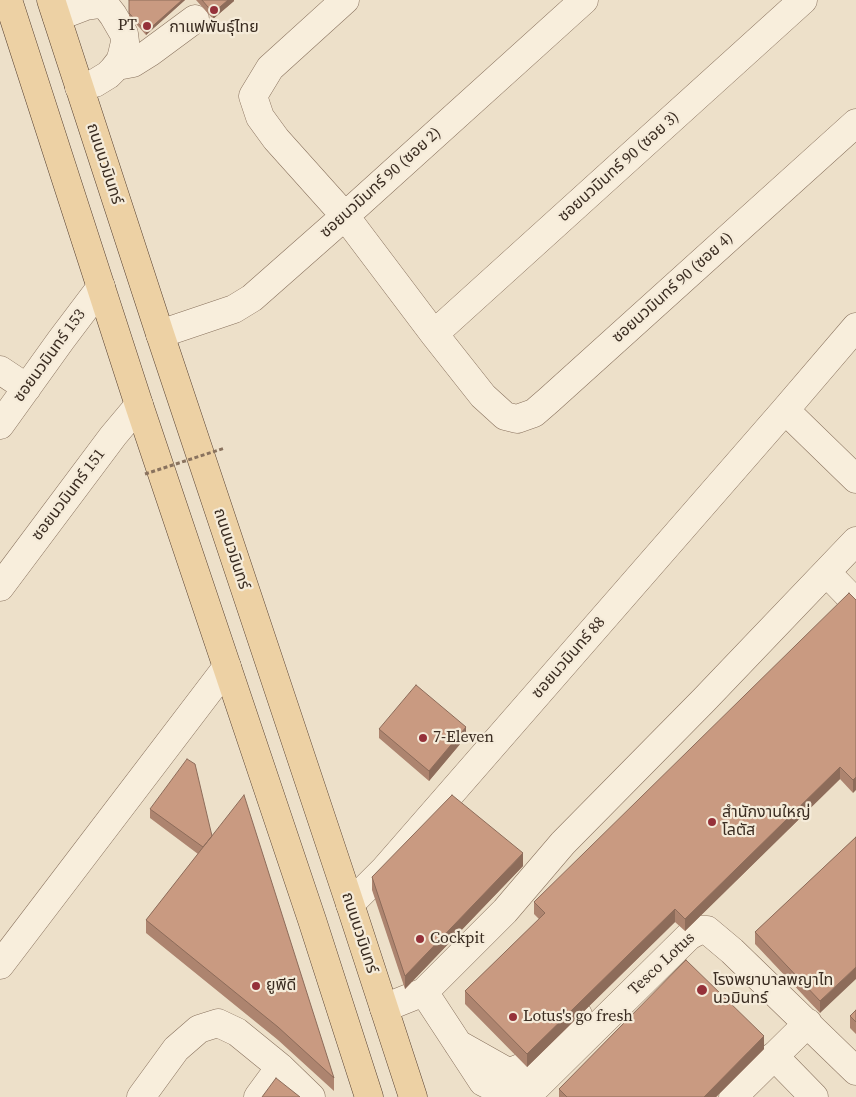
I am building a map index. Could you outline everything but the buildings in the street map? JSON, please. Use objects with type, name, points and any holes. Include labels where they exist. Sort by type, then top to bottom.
[{"type":"main road","points":[[8,0],[139,405],[312,920],[369,1097]]},
{"type":"main road","name":"ถนนนวมินทร์","points":[[54,9],[413,1097]]},
{"type":"main road","points":[[312,920],[350,904]]},
{"type":"street","name":"ซอยนวมินทร์ 90 (ซอย 4)","points":[[345,0],[270,68],[253,96],[260,117],[276,140],[345,216],[483,396],[505,416],[517,419],[534,413],[856,123]]},
{"type":"street","name":"ซอยนวมินทร์ 90 (ซอย 2)","points":[[160,334],[234,309],[252,298],[584,0]]},
{"type":"street","name":"ซอยนวมินทร์ 90 (ซอย 3)","points":[[434,334],[803,0]]},
{"type":"street","points":[[54,9],[86,6],[101,2],[113,14],[124,34],[124,48],[117,66],[108,75],[95,83],[79,87]]},
{"type":"street","points":[[117,66],[133,63],[194,19]]},
{"type":"street","name":"ซอยนวมินทร์ 153","points":[[0,425],[101,287]]},
{"type":"street","name":"ซอยนวมินทร์ 88","points":[[350,904],[384,870],[856,327]]},
{"type":"street","points":[[0,370],[27,388]]},
{"type":"street","name":"ซอยนวมินทร์ 151","points":[[0,587],[113,436],[139,405]]},
{"type":"street","points":[[785,410],[856,480]]},
{"type":"street","points":[[384,1008],[424,992],[505,911],[563,843],[704,700],[856,541]]},
{"type":"street","points":[[826,573],[856,603]]},
{"type":"street","points":[[0,965],[227,667]]},
{"type":"street","name":"Tesco Lotus","points":[[424,992],[483,1082],[503,1092],[521,1094],[537,1086],[689,936],[700,930],[706,930],[808,1023],[856,1071]]},
{"type":"street","points":[[458,1044],[506,1071],[513,1071],[525,1066],[537,1058],[626,964]]},
{"type":"street","points":[[544,1020],[551,1022],[557,1019],[587,993]]},
{"type":"street","points":[[733,1097],[808,1023]]},
{"type":"street","points":[[141,1097],[176,1049],[199,1029],[218,1024],[237,1032],[280,1067],[311,1097]]},
{"type":"street","points":[[774,1056],[814,1097]]},
{"type":"street","points":[[258,1097],[280,1067]]},
{"type":"path","points":[[145,474],[225,448]]},
{"type":"place","name":"กาแฟพันธุ์ไทย","points":[[214,10]]},
{"type":"place","name":"PT","points":[[147,26]]},
{"type":"place","name":"7-Eleven","points":[[423,738]]},
{"type":"place","name":"สำนักงานใหญ่ โลตัส","points":[[712,822]]},
{"type":"place","name":"Cockpit","points":[[420,939]]},
{"type":"place","name":"ยูพีดี","points":[[256,986]]},
{"type":"place","name":"โรงพยาบาลพญาไท นวมินทร์","points":[[702,990]]},
{"type":"place","name":"Lotus's go fresh","points":[[513,1017]]}]
